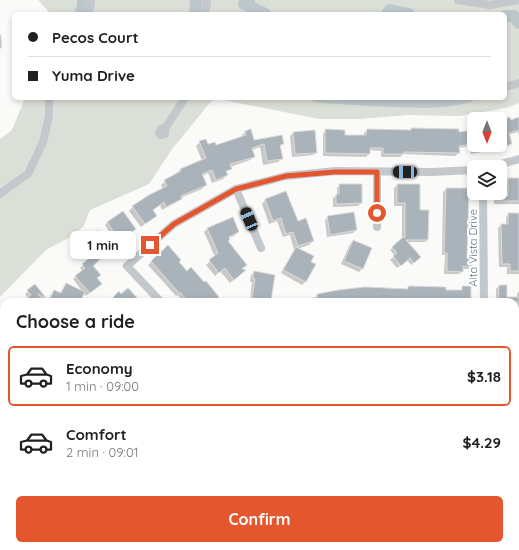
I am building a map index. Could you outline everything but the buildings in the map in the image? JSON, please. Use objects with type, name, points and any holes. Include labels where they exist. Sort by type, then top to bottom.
[{"type":"street","points":[[89,12],[91,0]]},
{"type":"street","points":[[205,12],[207,4],[206,0]]},
{"type":"street","points":[[458,0],[490,5],[519,0]]},
{"type":"street","points":[[507,86],[519,83]]},
{"type":"street","points":[[0,194],[28,174],[43,142],[49,116],[49,100]]},
{"type":"street","points":[[166,127],[184,100]]},
{"type":"street","points":[[341,100],[379,103],[428,104],[463,100]]},
{"type":"street","points":[[507,162],[519,159]]},
{"type":"street","points":[[157,298],[127,266],[174,224],[236,189],[286,176],[335,172],[432,172],[467,170]]},
{"type":"street","points":[[377,172],[377,227]]},
{"type":"street","points":[[236,189],[261,248]]},
{"type":"street","name":"Alta Vista Drive","points":[[483,200],[484,298]]},
{"type":"shaded area","points":[[38,0],[519,0],[519,103],[506,108],[483,112],[467,112],[467,115],[460,116],[407,115],[359,119],[319,119],[224,100],[507,100],[507,12],[49,12]]},
{"type":"shaded area","points":[[24,100],[212,100],[172,149],[149,184],[90,210],[84,226],[72,236],[46,250],[0,297],[0,139],[12,130]]},
{"type":"waterway","points":[[81,12],[83,0]]},
{"type":"waterway","points":[[195,12],[196,0]]},
{"type":"waterway","points":[[249,0],[244,4],[261,12]]},
{"type":"waterway","points":[[388,12],[390,10],[400,12]]},
{"type":"waterway","points":[[507,16],[514,16],[519,23]]},
{"type":"route","points":[[150,245],[174,224],[236,189],[286,176],[335,172],[377,172],[377,213]]}]
